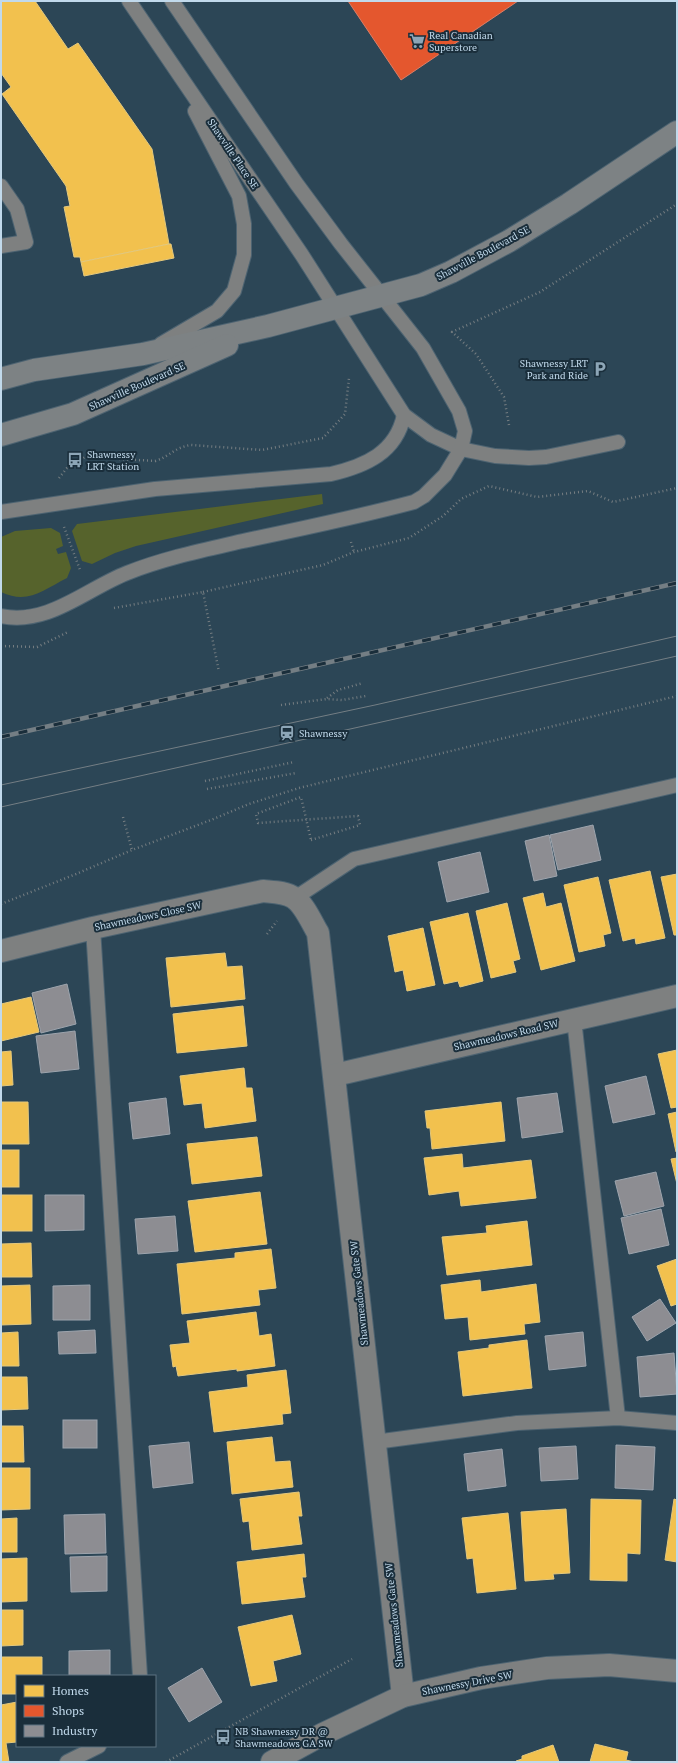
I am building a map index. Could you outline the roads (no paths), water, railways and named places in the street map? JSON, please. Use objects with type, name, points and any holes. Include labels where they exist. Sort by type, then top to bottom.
[{"type":"street","name":"Shawville Boulevard SE","points":[[1,379],[34,370],[143,354],[268,326],[380,295],[420,286],[451,272],[496,248],[569,204],[677,132]]},
{"type":"street","name":"Shawville Boulevard SE","points":[[1,435],[73,414],[268,326]]},
{"type":"street","name":"Shawmeadows Close SW","points":[[1,951],[93,928],[263,891],[283,893],[295,898]]},
{"type":"street","name":"Shawmeadows Gate SW","points":[[295,898],[306,912],[318,933],[404,1696]]},
{"type":"street","name":"Shawmeadows Road SW","points":[[335,1075],[677,996]]},
{"type":"street","name":"Shawnessy Drive SW","points":[[272,1762],[323,1734],[404,1696],[481,1678],[547,1668],[609,1664],[677,1671]]},
{"type":"lane","name":"Shawville Place SE","points":[[129,1],[336,307],[404,415]]},
{"type":"lane","points":[[1,616],[21,618],[45,613],[69,603],[125,574],[182,555],[343,520],[414,502],[424,496],[444,475],[461,449],[465,431],[458,411],[423,348],[380,295],[296,183],[172,1]]},
{"type":"lane","points":[[143,354],[217,311],[234,291],[244,255],[244,224],[239,196],[168,58]]},
{"type":"lane","points":[[1,186],[17,209],[26,242],[1,246]]},
{"type":"lane","points":[[1,512],[155,489],[331,474],[350,470],[365,464],[386,450],[402,427],[404,415],[431,435],[461,449],[495,456],[529,458],[563,454],[618,442]]},
{"type":"lane","points":[[295,898],[354,859],[677,786]]},
{"type":"lane","points":[[93,928],[140,1675]]},
{"type":"lane","points":[[574,1019],[618,1418]]},
{"type":"lane","points":[[375,1442],[517,1423],[618,1418],[677,1423]]},
{"type":"lane","points":[[68,1762],[97,1747]]},
{"type":"tram line","points":[[1,785],[375,705],[677,636]]},
{"type":"tram line","points":[[1,807],[677,656]]},
{"type":"railway","points":[[1,737],[677,583]]},
{"type":"place","name":"Real Canadian Superstore","points":[[417,41]]},
{"type":"place","name":"Shawnessy LRT Park and Ride","points":[[600,369]]},
{"type":"place","name":"Shawnessy LRT Station","points":[[75,460]]},
{"type":"place","name":"Shawnessy","points":[[287,733]]},
{"type":"place","name":"NB Shawnessy DR @ Shawmeadows GA SW","points":[[223,1737]]}]
